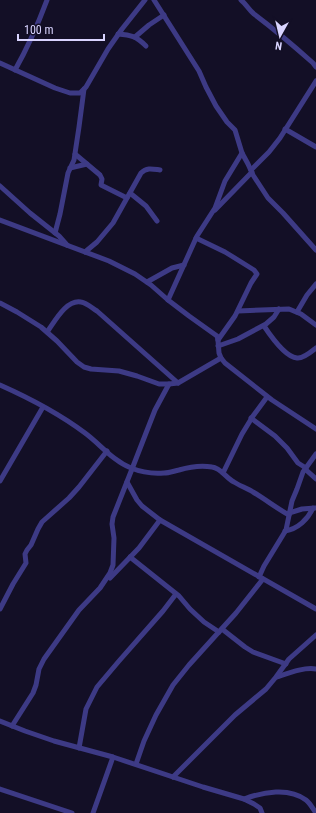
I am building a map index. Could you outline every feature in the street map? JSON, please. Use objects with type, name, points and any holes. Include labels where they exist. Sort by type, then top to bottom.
[{"type":"street","points":[[15,70],[34,32],[47,0]]},
{"type":"street","points":[[55,233],[68,173],[74,160],[84,90],[118,34],[145,0]]},
{"type":"street","points":[[154,0],[199,71],[216,106],[227,122],[235,130],[242,153],[251,171],[268,198],[316,250]]},
{"type":"street","points":[[241,0],[247,4],[251,11],[283,36],[316,67]]},
{"type":"street","points":[[135,37],[164,15]]},
{"type":"street","points":[[118,34],[138,38],[146,46]]},
{"type":"street","points":[[0,63],[55,88],[70,93],[80,93],[84,90]]},
{"type":"street","points":[[213,212],[269,152],[286,129],[316,81]]},
{"type":"street","points":[[286,129],[316,147]]},
{"type":"street","points":[[168,300],[196,238],[213,212],[224,181],[242,153]]},
{"type":"street","points":[[75,154],[100,175],[102,179],[101,185],[129,196],[146,206],[158,222]]},
{"type":"street","points":[[70,168],[87,164]]},
{"type":"street","points":[[85,252],[105,234],[113,224],[144,170],[160,170]]},
{"type":"street","points":[[0,186],[67,245]]},
{"type":"street","points":[[0,220],[109,261],[147,282],[168,300],[217,336],[221,358],[236,373],[268,397],[316,429]]},
{"type":"street","points":[[196,238],[225,252],[257,274],[251,283],[238,311],[218,340]]},
{"type":"street","points":[[147,282],[167,271],[184,265]]},
{"type":"street","points":[[297,312],[307,295],[316,284]]},
{"type":"street","points":[[47,332],[66,307],[79,301],[83,302],[88,304],[178,383]]},
{"type":"street","points":[[0,303],[41,327],[77,362],[84,367],[91,369],[119,371],[159,384],[169,384],[178,383],[221,358]]},
{"type":"street","points":[[218,346],[238,339],[264,326],[274,317],[279,309]]},
{"type":"street","points":[[238,311],[289,309],[301,314],[316,326]]},
{"type":"street","points":[[264,326],[271,336],[289,355],[302,358],[316,348]]},
{"type":"street","points":[[100,588],[110,573],[113,565],[114,544],[112,517],[150,421],[169,384]]},
{"type":"street","points":[[0,385],[43,407],[84,432],[125,466],[132,469],[145,472],[164,473],[192,467],[214,467],[233,482],[253,492],[278,509],[289,514],[302,509],[314,508]]},
{"type":"street","points":[[222,473],[242,434],[268,397]]},
{"type":"street","points":[[0,481],[43,407]]},
{"type":"street","points":[[252,418],[283,442],[298,463],[306,468],[316,479]]},
{"type":"street","points":[[0,609],[13,584],[26,564],[25,554],[31,546],[42,522],[74,493],[107,451]]},
{"type":"street","points":[[136,764],[144,741],[156,715],[173,685],[220,631],[261,578],[264,566],[285,531],[292,501],[306,468],[316,454]]},
{"type":"street","points":[[126,482],[142,506],[160,520],[316,609]]},
{"type":"street","points":[[285,531],[301,524],[314,508]]},
{"type":"street","points":[[12,726],[33,693],[39,669],[44,660],[79,610],[139,548],[160,520]]},
{"type":"street","points":[[130,557],[184,601],[190,610],[204,622],[253,652],[286,664]]},
{"type":"street","points":[[79,748],[86,709],[97,687],[163,612],[176,594]]},
{"type":"street","points":[[173,776],[235,715],[266,689],[289,660],[316,635]]},
{"type":"street","points":[[276,677],[296,671],[311,668],[316,669]]},
{"type":"street","points":[[0,721],[54,741],[136,764],[203,787],[244,799],[260,808],[262,813]]},
{"type":"street","points":[[93,813],[113,757]]},
{"type":"street","points":[[0,790],[26,797],[72,813]]},
{"type":"street","points":[[244,799],[260,794],[293,793],[308,801],[316,813]]}]
